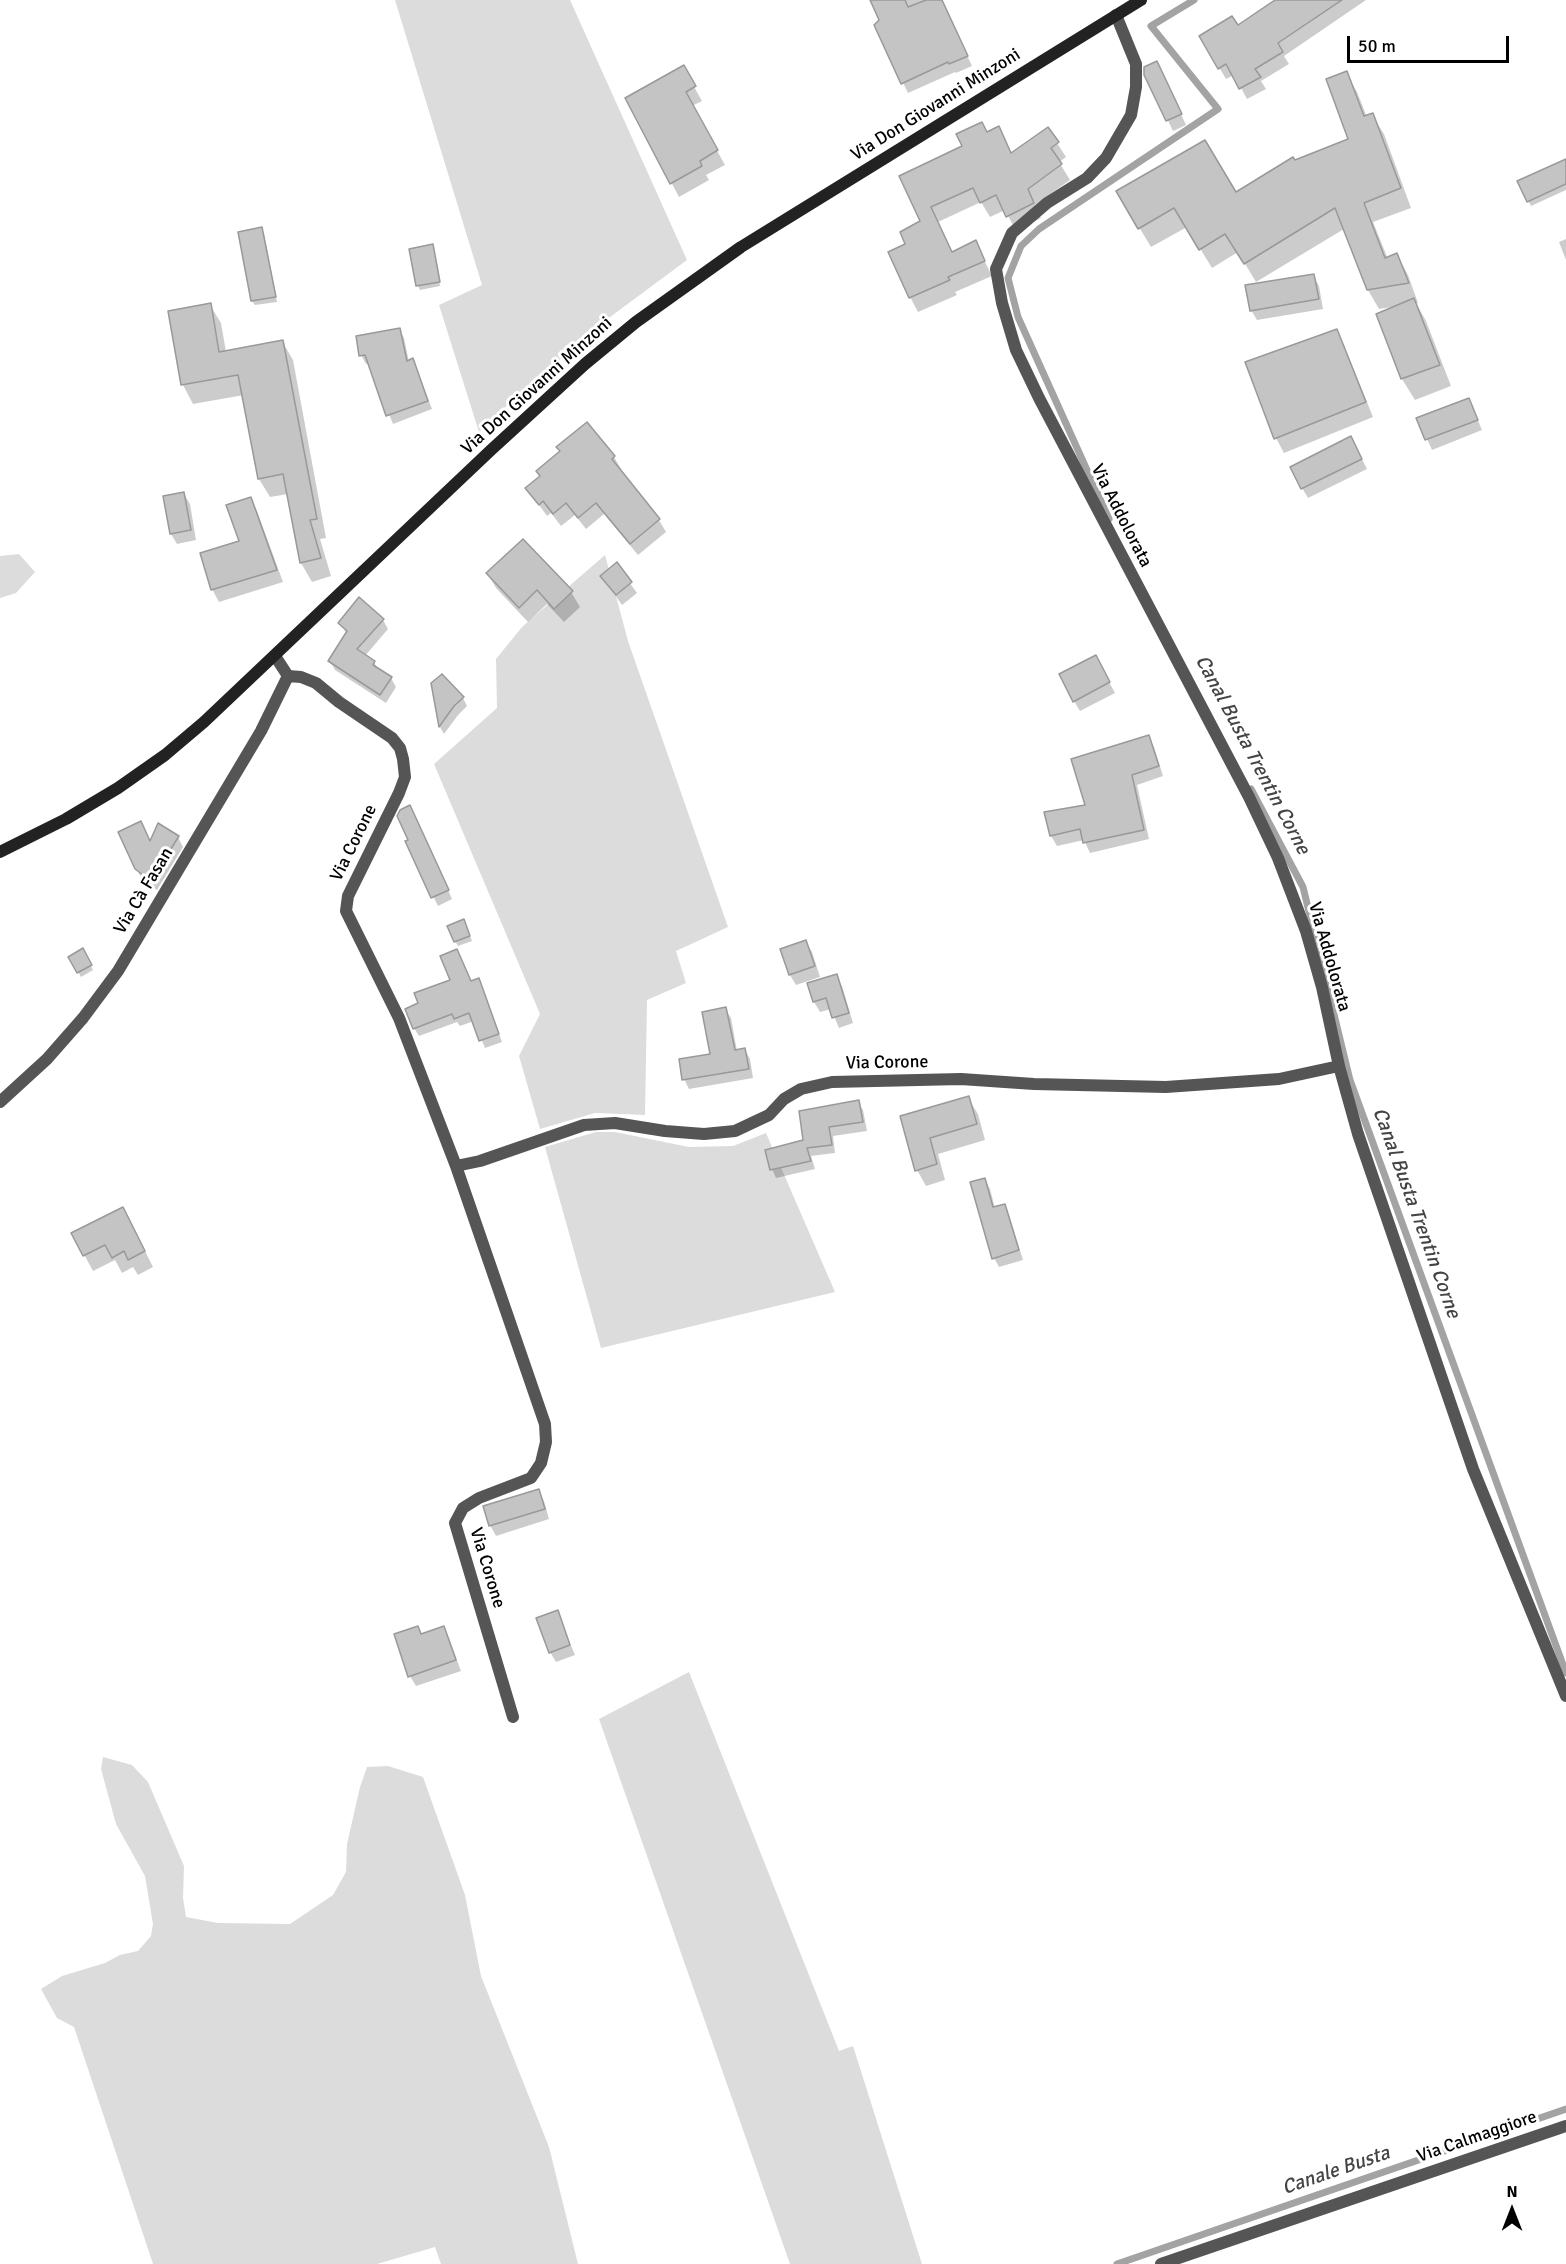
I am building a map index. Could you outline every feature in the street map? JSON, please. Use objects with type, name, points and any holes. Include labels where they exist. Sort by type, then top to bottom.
[{"type":"street","name":"Via Don Giovanni Minzoni","points":[[0,852],[66,819],[117,788],[155,762],[204,722],[491,450],[585,364],[636,322],[741,247],[1141,0]]},
{"type":"street","name":"Via Addolorata","points":[[1116,15],[1136,64],[1136,87],[1131,116],[1106,158],[1087,178],[1047,203],[1012,233],[996,269],[1002,303],[1016,350],[1039,398],[1249,797],[1278,858],[1306,931],[1358,1134],[1473,1468],[1566,1696]]},
{"type":"street","points":[[275,656],[288,676]]},
{"type":"street","name":"Via Corone","points":[[288,676],[301,677],[316,683],[339,702],[392,738],[400,748],[404,759],[405,777],[399,793],[348,896],[346,911],[399,1017],[456,1166],[545,1424],[546,1442],[541,1464],[531,1478],[479,1498],[463,1508],[455,1524],[513,1717]]},
{"type":"street","name":"Via Cà Fasan","points":[[0,1102],[46,1059],[82,1018],[118,971],[261,731],[288,676]]},
{"type":"street","name":"Via Corone","points":[[456,1166],[480,1161],[584,1125],[615,1123],[665,1131],[704,1134],[735,1131],[769,1114],[801,1089],[832,1082],[961,1079],[1034,1084],[1166,1087],[1279,1079],[1339,1066]]},
{"type":"street","name":"Via Calmaggiore","points":[[1161,2264],[1566,2126]]},
{"type":"shaded area","points":[[395,0],[570,0],[687,260],[606,320],[479,432],[439,305],[482,285]]},
{"type":"shaded area","points":[[19,554],[35,572],[16,593],[0,598],[0,556]]},
{"type":"shaded area","points":[[605,555],[628,641],[728,927],[676,951],[686,983],[647,1000],[645,1115],[595,1113],[540,1129],[519,1056],[540,1014],[434,764],[497,708],[496,659],[522,627]]},
{"type":"shaded area","points":[[596,1132],[615,1132],[689,1147],[733,1146],[766,1133],[835,1292],[601,1348],[545,1147]]},
{"type":"shaded area","points":[[689,1672],[839,2051],[853,2046],[922,2264],[790,2264],[599,1719]]},
{"type":"shaded area","points":[[103,1757],[132,1765],[148,1782],[184,1866],[183,1898],[186,1917],[218,1923],[290,1924],[333,1895],[346,1872],[347,1844],[367,1767],[388,1766],[423,1777],[465,1895],[481,1976],[549,2147],[578,2264],[441,2264],[435,2247],[377,2264],[153,2264],[74,2027],[57,2018],[41,1989],[62,1976],[105,1963],[120,1955],[138,1951],[151,1936],[153,1924],[145,1876],[116,1824],[101,1769]]},
{"type":"building","points":[[870,0],[905,0],[908,7],[926,0],[942,0],[968,56],[949,64],[948,62],[901,84],[874,25],[879,20]]},
{"type":"building","points":[[1275,0],[1342,0],[1278,43],[1283,52],[1255,69],[1261,77],[1239,89],[1226,64],[1218,69],[1199,36],[1232,16],[1238,25]]},
{"type":"building","points":[[1157,61],[1182,114],[1166,121],[1144,75],[1144,67]]},
{"type":"building","points":[[684,65],[696,86],[686,92],[718,150],[700,161],[702,166],[670,184],[625,98]]},
{"type":"building","points":[[1347,71],[1364,116],[1373,113],[1401,188],[1364,203],[1385,258],[1397,253],[1409,283],[1367,290],[1335,208],[1244,264],[1225,234],[1199,250],[1174,208],[1138,229],[1116,191],[1205,140],[1236,192],[1293,157],[1295,160],[1348,139],[1326,79]]},
{"type":"building","points":[[982,122],[987,132],[999,126],[1011,153],[1048,127],[1059,142],[1051,148],[1062,164],[1028,189],[1034,203],[1006,217],[996,195],[980,203],[973,188],[931,207],[952,252],[976,240],[985,261],[948,277],[950,280],[909,298],[888,252],[905,244],[900,232],[920,221],[899,176],[962,146],[956,134]]},
{"type":"building","points":[[1566,159],[1566,184],[1527,202],[1517,181]]},
{"type":"building","points":[[262,227],[276,297],[251,301],[238,232]]},
{"type":"building","points":[[433,244],[440,282],[416,286],[409,249]]},
{"type":"building","points":[[1314,274],[1319,299],[1250,311],[1245,285]]},
{"type":"building","points":[[1414,298],[1440,365],[1401,379],[1376,314]]},
{"type":"building","points":[[211,303],[219,352],[283,340],[317,519],[310,520],[321,558],[300,563],[283,474],[258,479],[238,375],[181,385],[168,311]]},
{"type":"building","points":[[400,328],[407,361],[413,358],[428,401],[386,416],[365,355],[359,356],[356,336]]},
{"type":"building","points":[[1337,329],[1366,402],[1274,439],[1245,362]]},
{"type":"building","points":[[1469,398],[1478,420],[1425,440],[1416,418]]},
{"type":"building","points":[[587,422],[615,456],[612,459],[660,519],[630,544],[596,503],[578,518],[566,503],[553,514],[543,501],[539,505],[525,488],[540,476],[536,471],[560,451],[556,447]]},
{"type":"building","points":[[1351,436],[1362,459],[1301,489],[1290,467]]},
{"type":"building","points":[[184,492],[191,530],[170,534],[163,496]]},
{"type":"building","points":[[251,497],[277,570],[211,590],[200,553],[239,541],[226,505]]},
{"type":"building","points":[[523,539],[573,591],[554,609],[537,590],[519,608],[486,573]]},
{"type":"building","points":[[617,562],[632,582],[616,595],[600,576]]},
{"type":"building","points":[[359,597],[384,619],[357,649],[375,661],[373,665],[392,677],[380,695],[328,661],[347,631],[338,623]]},
{"type":"building","points":[[1096,655],[1110,682],[1073,702],[1059,674]]},
{"type":"building","points":[[442,674],[464,697],[454,706],[439,727],[431,683]]},
{"type":"building","points":[[1149,735],[1159,766],[1132,775],[1144,830],[1083,843],[1080,829],[1050,836],[1044,812],[1085,805],[1071,759]]},
{"type":"building","points":[[410,805],[449,890],[431,898],[405,841],[408,840],[397,816],[400,810]]},
{"type":"building","points":[[141,821],[150,841],[158,823],[179,836],[151,881],[135,869],[118,832]]},
{"type":"building","points":[[464,919],[470,936],[454,942],[447,926]]},
{"type":"building","points":[[806,940],[815,966],[789,975],[780,949]]},
{"type":"building","points":[[83,948],[92,965],[77,973],[68,957]]},
{"type":"building","points":[[457,949],[471,981],[479,978],[499,1034],[479,1041],[469,1013],[454,1019],[452,1014],[413,1029],[405,1009],[418,1003],[414,993],[450,980],[440,956]]},
{"type":"building","points":[[837,974],[849,1013],[832,1018],[826,998],[813,1002],[807,983]]},
{"type":"building","points":[[726,1007],[735,1050],[745,1048],[749,1069],[682,1080],[679,1059],[710,1054],[702,1012]]},
{"type":"building","points":[[969,1096],[977,1124],[930,1138],[937,1164],[915,1171],[900,1116]]},
{"type":"building","points":[[859,1100],[863,1122],[829,1127],[832,1145],[807,1148],[811,1161],[770,1170],[765,1150],[803,1140],[799,1111]]},
{"type":"building","points":[[985,1178],[993,1207],[1005,1204],[1019,1250],[992,1259],[970,1182]]},
{"type":"building","points":[[123,1207],[145,1251],[128,1260],[124,1251],[112,1258],[105,1245],[83,1256],[71,1233]]},
{"type":"building","points":[[539,1489],[545,1509],[489,1526],[483,1506]]},
{"type":"building","points":[[558,1610],[570,1645],[549,1653],[536,1618]]},
{"type":"building","points":[[418,1626],[421,1634],[444,1626],[456,1660],[408,1677],[394,1634]]},
{"type":"waterway","name":"Canal Busta Trentin Corne","points":[[1109,519],[1018,317],[1008,278],[1021,246],[1039,229],[1218,109],[1151,26],[1194,0]]},
{"type":"waterway","name":"Canal Busta Trentin Corne","points":[[1251,789],[1303,887],[1350,1080],[1566,1673]]},
{"type":"waterway","name":"Canale Busta","points":[[1117,2264],[1566,2109]]}]
